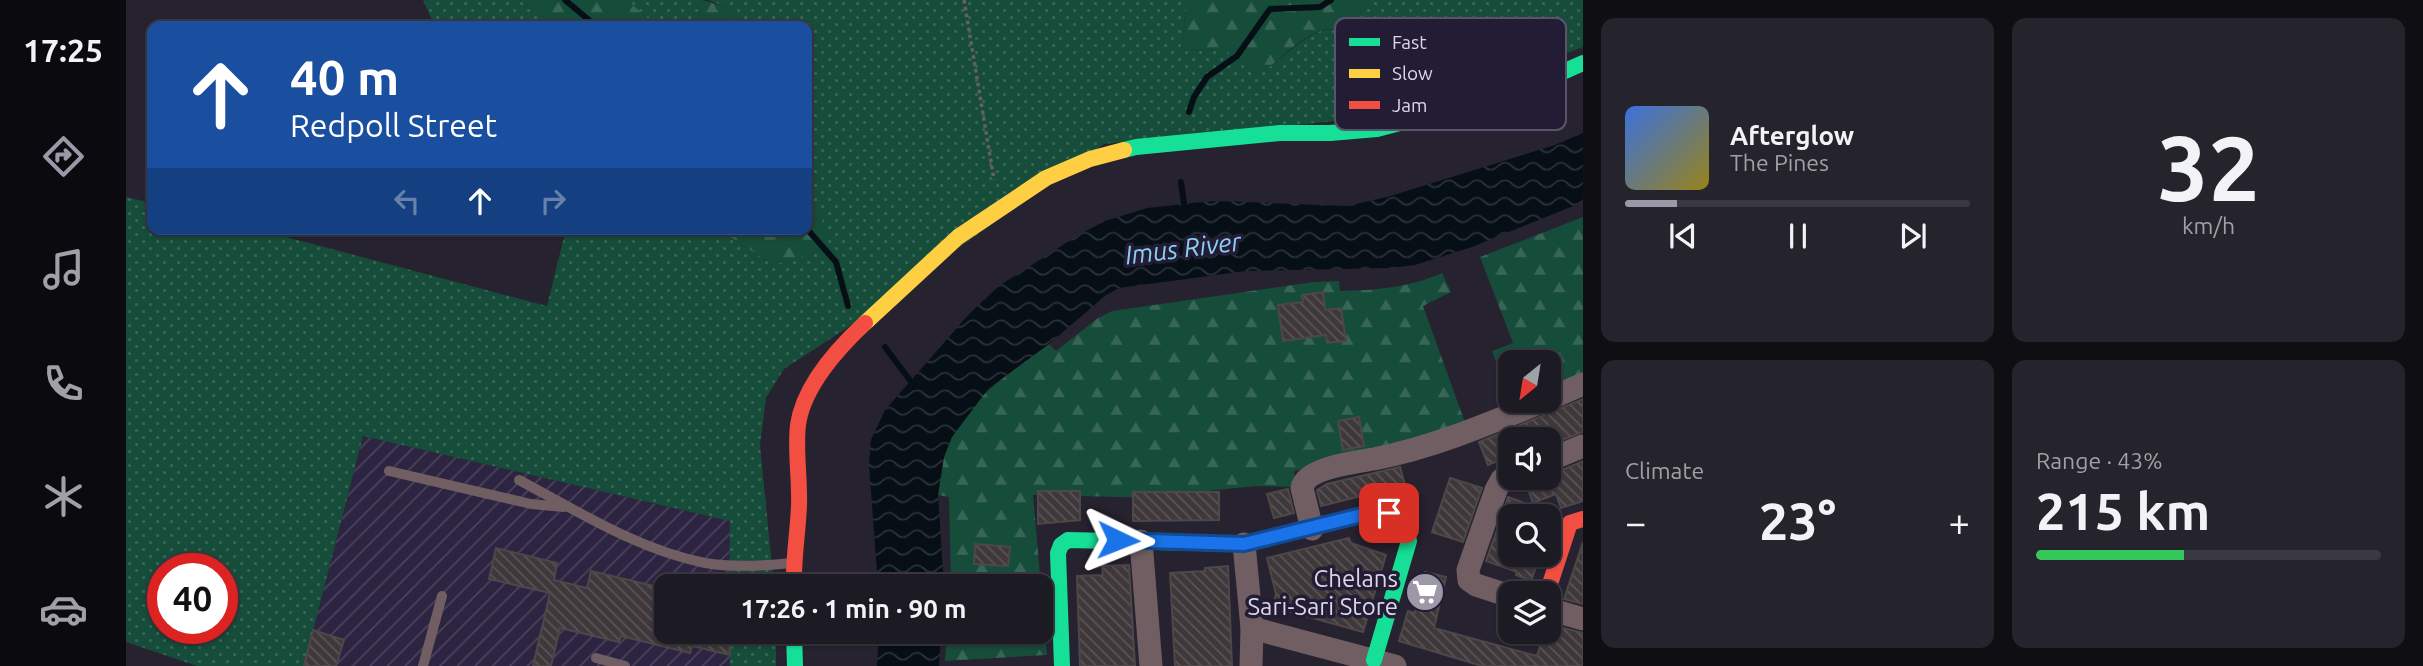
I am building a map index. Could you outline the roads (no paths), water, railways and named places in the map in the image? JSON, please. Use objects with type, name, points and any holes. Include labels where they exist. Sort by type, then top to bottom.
[{"type":"main road","points":[[1566,71],[1583,63]]},
{"type":"main road","points":[[793,574],[799,507],[798,425],[804,401],[819,373],[860,327],[948,246],[1046,178],[1090,159],[1136,146],[1280,133],[1330,134],[1368,130]]},
{"type":"main road","points":[[1062,666],[1058,557],[1060,545],[1071,538],[1244,544],[1374,512],[1389,513],[1405,524],[1409,541],[1385,663]]},
{"type":"main road","points":[[1552,581],[1579,523]]},
{"type":"main road","points":[[794,644],[795,666]]},
{"type":"street","points":[[1561,393],[1583,384]]},
{"type":"street","points":[[1312,529],[1302,488],[1308,477],[1344,464],[1433,445],[1514,413]]},
{"type":"street","points":[[1561,455],[1583,446]]},
{"type":"street","points":[[1498,486],[1468,570],[1469,580],[1498,592]]},
{"type":"street","points":[[1141,541],[1151,666]]},
{"type":"street","points":[[1244,544],[1252,628],[1251,666]]},
{"type":"street","points":[[1561,613],[1583,619]]},
{"type":"street","points":[[1252,628],[1385,663]]},
{"type":"lane","points":[[388,471],[531,504],[570,507]]},
{"type":"lane","points":[[519,480],[611,531],[664,552],[707,563],[758,566],[793,563]]},
{"type":"lane","points":[[423,666],[442,596]]},
{"type":"lane","points":[[596,658],[625,666]]},
{"type":"water","name":"Imus River","points":[[1583,133],[1583,202],[1472,247],[1415,265],[1390,268],[1246,271],[1119,288],[1106,295],[1049,344],[988,389],[952,437],[944,457],[938,495],[943,574],[877,574],[869,465],[871,440],[885,410],[970,313],[999,286],[1080,234],[1105,221],[1147,208],[1192,203],[1218,201],[1346,206],[1387,197],[1555,145]]},
{"type":"water","points":[[878,644],[940,644],[939,666],[877,666]]},
{"type":"waterway","points":[[565,0],[590,21]]},
{"type":"waterway","points":[[1189,112],[1194,97],[1207,77],[1237,56],[1270,9],[1320,7],[1331,0]]},
{"type":"waterway","points":[[1181,182],[1185,211]]},
{"type":"waterway","points":[[812,235],[836,262],[848,306]]},
{"type":"waterway","points":[[885,347],[915,387]]},
{"type":"place","name":"Chelans Sari-Sari Store","points":[[1425,592]]}]
